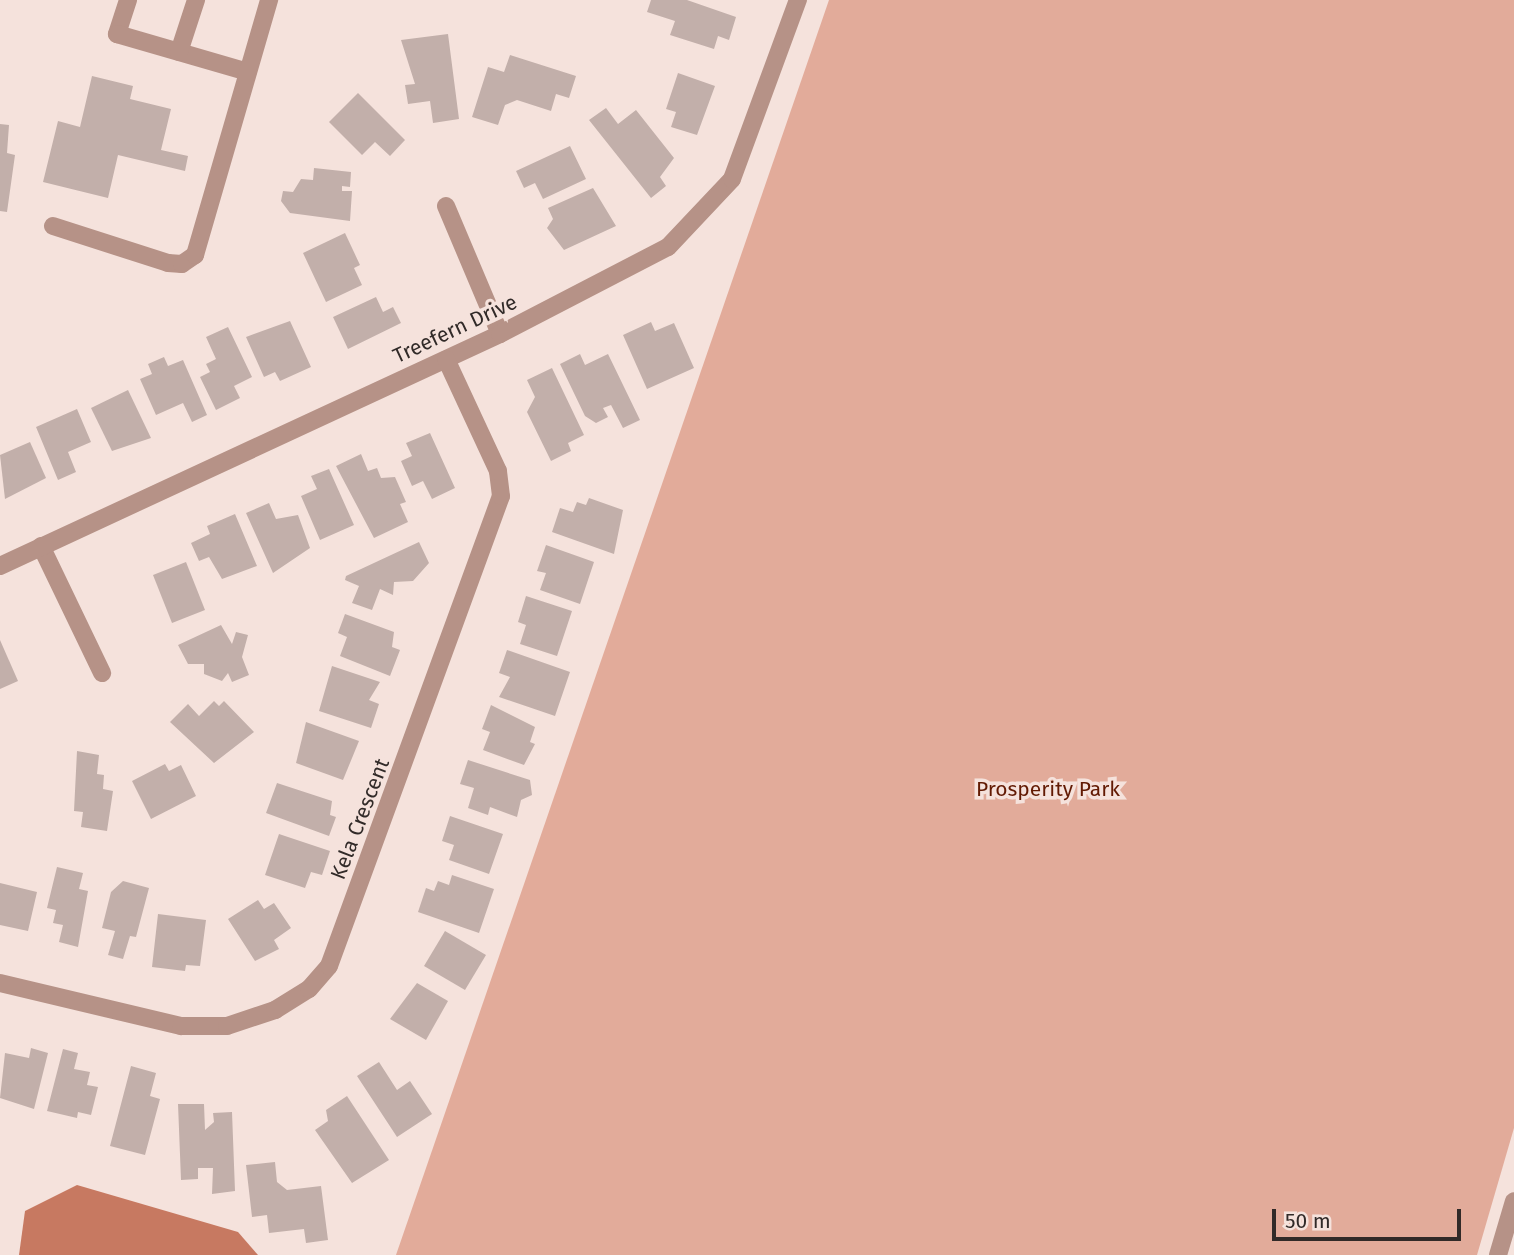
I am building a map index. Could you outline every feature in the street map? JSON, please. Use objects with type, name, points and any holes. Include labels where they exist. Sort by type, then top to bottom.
[{"type":"street","points":[[128,0],[117,34],[248,72]]},
{"type":"street","points":[[179,52],[196,0]]},
{"type":"street","points":[[53,226],[168,263],[188,259],[195,254],[269,0]]},
{"type":"street","name":"Treefern Drive","points":[[0,565],[500,334],[668,247],[718,200],[750,139],[797,0]]},
{"type":"street","points":[[446,206],[500,334]]},
{"type":"street","name":"Kela Crescent","points":[[0,983],[181,1026],[227,1026],[275,1010],[309,989],[329,967],[501,496],[498,471],[446,359]]},
{"type":"street","points":[[41,546],[102,673]]},
{"type":"street","points":[[1498,1255],[1514,1201]]},
{"type":"green space","name":"Prosperity Park","points":[[829,0],[1514,0],[1514,1128],[1477,1255],[396,1255]]},
{"type":"shaded area","points":[[77,1185],[238,1232],[258,1255],[19,1255],[25,1211]]},
{"type":"building","points":[[651,0],[687,0],[736,17],[729,40],[718,36],[714,49],[670,35],[675,21],[647,12]]},
{"type":"building","points":[[448,34],[459,119],[433,123],[430,101],[408,104],[405,85],[415,84],[401,40]]},
{"type":"building","points":[[510,55],[576,76],[569,98],[556,94],[551,111],[517,100],[505,105],[498,125],[472,117],[488,67],[504,72]]},
{"type":"building","points":[[678,73],[715,86],[697,135],[671,127],[676,112],[666,109]]},
{"type":"building","points":[[92,76],[133,86],[130,99],[171,109],[161,150],[188,156],[185,171],[118,155],[108,198],[43,182],[58,121],[80,127]]},
{"type":"building","points":[[358,93],[405,140],[390,156],[375,142],[362,155],[329,122]]},
{"type":"building","points":[[606,108],[618,124],[636,110],[674,158],[660,177],[666,186],[651,198],[589,120]]},
{"type":"building","points":[[0,124],[9,125],[7,153],[15,155],[7,212],[0,211]]},
{"type":"building","points":[[570,146],[586,179],[543,199],[535,183],[524,188],[516,171]]},
{"type":"building","points":[[314,168],[351,172],[350,187],[342,186],[342,191],[352,191],[350,221],[290,213],[281,201],[283,191],[293,192],[301,179],[313,180]]},
{"type":"building","points":[[593,188],[616,226],[564,250],[547,228],[553,219],[548,208]]},
{"type":"building","points":[[345,233],[360,265],[354,268],[362,285],[326,302],[303,253]]},
{"type":"building","points":[[376,297],[383,312],[393,307],[401,323],[348,349],[333,317]]},
{"type":"building","points":[[290,321],[311,367],[280,381],[275,372],[264,377],[246,337]]},
{"type":"building","points":[[651,322],[655,331],[674,323],[694,368],[647,389],[623,335]]},
{"type":"building","points":[[228,327],[252,377],[234,386],[240,398],[216,410],[200,377],[210,372],[206,364],[216,359],[206,337]]},
{"type":"building","points":[[580,354],[585,365],[608,354],[640,420],[623,428],[611,405],[603,408],[608,417],[596,423],[585,416],[560,364]]},
{"type":"building","points":[[164,357],[168,366],[183,360],[207,415],[192,422],[183,403],[156,415],[140,379],[152,374],[148,364]]},
{"type":"building","points":[[552,368],[584,435],[568,443],[571,451],[551,461],[527,412],[535,397],[527,380]]},
{"type":"building","points":[[128,390],[151,438],[112,451],[91,408]]},
{"type":"building","points":[[77,409],[91,442],[68,452],[76,472],[58,480],[36,427]]},
{"type":"building","points":[[430,433],[455,488],[432,499],[423,481],[412,486],[401,461],[412,456],[406,443]]},
{"type":"building","points":[[30,442],[46,478],[5,499],[0,455]]},
{"type":"building","points":[[361,454],[368,471],[377,468],[381,478],[395,477],[406,502],[400,504],[408,522],[374,538],[336,466]]},
{"type":"building","points":[[329,469],[354,525],[320,540],[301,496],[317,489],[311,476]]},
{"type":"building","points":[[589,498],[623,510],[614,554],[552,532],[560,508],[573,512],[577,502],[586,505]]},
{"type":"building","points":[[269,503],[276,519],[298,515],[310,548],[273,573],[246,513]]},
{"type":"building","points":[[235,514],[257,566],[222,579],[209,557],[199,561],[191,543],[210,534],[207,526]]},
{"type":"building","points":[[419,542],[429,563],[413,581],[394,582],[393,595],[380,589],[372,610],[352,603],[359,586],[345,580],[346,576]]},
{"type":"building","points":[[546,545],[594,562],[580,604],[540,590],[546,573],[537,571]]},
{"type":"building","points":[[186,562],[205,610],[172,623],[153,575]]},
{"type":"building","points":[[526,596],[572,611],[557,656],[520,644],[526,625],[518,622]]},
{"type":"building","points":[[345,614],[394,632],[392,647],[400,650],[390,676],[340,656],[347,637],[338,633]]},
{"type":"building","points":[[221,625],[232,644],[236,632],[248,635],[242,657],[249,675],[232,682],[228,673],[222,681],[204,674],[204,664],[188,664],[178,645]]},
{"type":"building","points":[[0,640],[18,681],[0,689]]},
{"type":"building","points":[[507,650],[570,672],[555,716],[499,697],[510,677],[499,673]]},
{"type":"building","points":[[332,666],[380,682],[369,700],[379,704],[371,728],[319,711]]},
{"type":"building","points":[[214,701],[219,706],[224,701],[254,732],[214,763],[170,722],[188,704],[199,716]]},
{"type":"building","points":[[491,705],[535,727],[530,742],[535,744],[524,765],[483,750],[490,732],[482,729]]},
{"type":"building","points":[[306,722],[359,741],[343,780],[296,763]]},
{"type":"building","points":[[77,751],[99,755],[97,774],[104,775],[103,789],[113,791],[107,831],[81,827],[83,812],[74,811]]},
{"type":"building","points":[[468,760],[530,780],[532,795],[521,800],[517,817],[490,807],[488,815],[468,808],[474,788],[460,784]]},
{"type":"building","points":[[165,764],[169,771],[181,765],[196,796],[151,819],[132,781]]},
{"type":"building","points":[[277,783],[332,801],[330,815],[336,817],[329,836],[266,813]]},
{"type":"building","points":[[450,816],[503,834],[489,874],[449,860],[454,845],[442,841]]},
{"type":"building","points":[[279,834],[330,851],[322,875],[311,872],[305,888],[265,875]]},
{"type":"building","points":[[57,867],[83,873],[79,889],[88,891],[78,947],[59,942],[63,925],[53,923],[56,910],[47,908]]},
{"type":"building","points":[[452,875],[494,889],[479,933],[418,912],[426,888],[434,891],[438,881],[449,885]]},
{"type":"building","points":[[123,881],[149,888],[136,937],[130,936],[123,959],[108,955],[115,931],[102,928],[111,892]]},
{"type":"building","points":[[0,883],[37,892],[28,931],[0,925]]},
{"type":"building","points":[[258,900],[264,909],[274,903],[291,928],[274,940],[279,949],[255,961],[228,919]]},
{"type":"building","points":[[158,914],[206,920],[200,966],[186,965],[185,971],[152,967]]},
{"type":"building","points":[[445,931],[486,955],[465,990],[424,966]]},
{"type":"building","points":[[417,983],[448,1001],[426,1040],[390,1019]]},
{"type":"building","points":[[31,1048],[48,1053],[34,1109],[0,1098],[5,1053],[29,1058]]},
{"type":"building","points":[[63,1049],[78,1053],[74,1069],[90,1072],[87,1085],[98,1087],[91,1115],[78,1112],[77,1118],[47,1111]]},
{"type":"building","points":[[379,1062],[397,1090],[410,1081],[432,1114],[397,1137],[357,1076]]},
{"type":"building","points":[[131,1066],[156,1073],[150,1096],[160,1099],[145,1155],[110,1146]]},
{"type":"building","points":[[347,1096],[389,1160],[352,1183],[315,1130],[328,1121],[326,1110]]},
{"type":"building","points":[[178,1104],[204,1104],[205,1130],[214,1122],[213,1113],[232,1112],[235,1191],[212,1194],[213,1168],[198,1168],[198,1179],[181,1180]]},
{"type":"building","points":[[275,1162],[277,1182],[287,1190],[321,1186],[328,1240],[306,1243],[304,1229],[269,1233],[267,1215],[252,1217],[246,1165]]}]
